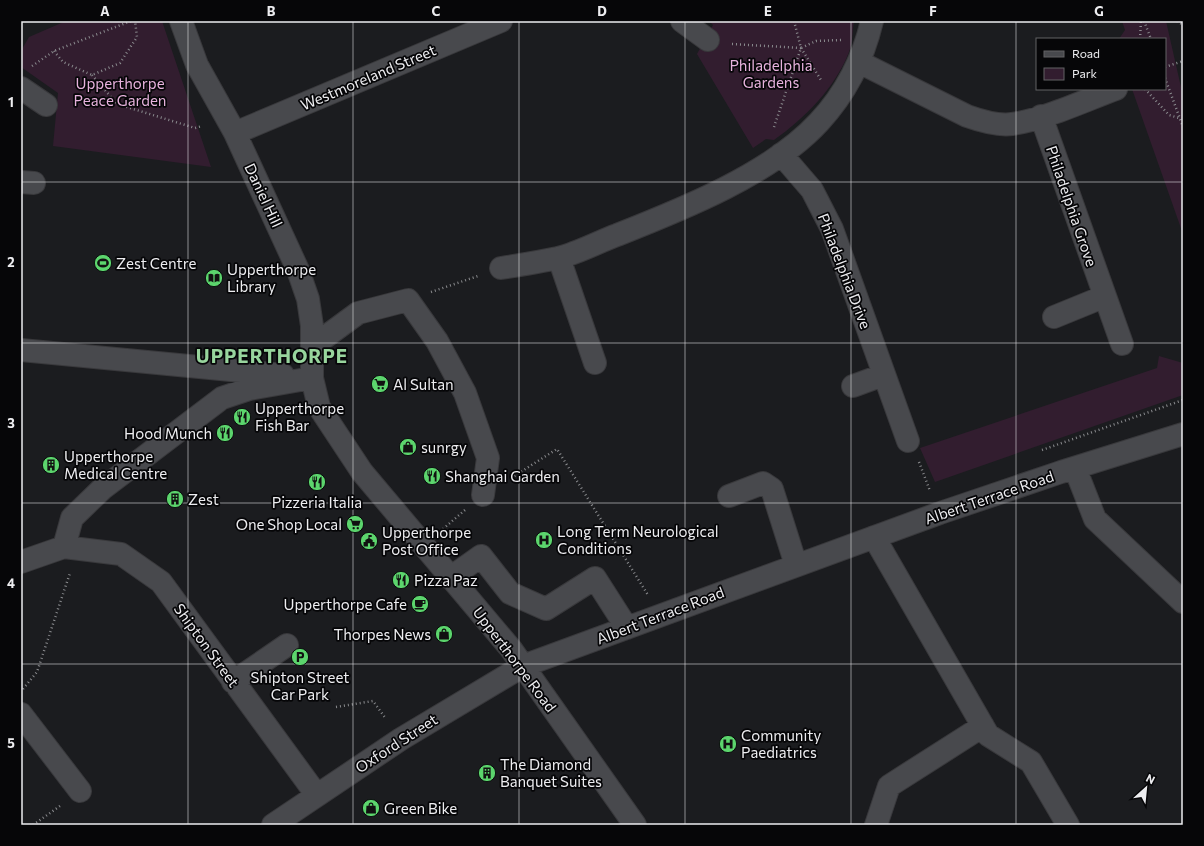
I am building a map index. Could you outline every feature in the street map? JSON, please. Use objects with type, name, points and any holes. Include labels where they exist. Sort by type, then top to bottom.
[{"type":"street","name":"Daniel Hill","points":[[181,21],[197,65],[231,126],[298,270],[308,300],[312,326],[312,378]]},
{"type":"street","name":"Westmoreland Street","points":[[231,126],[500,21]]},
{"type":"street","points":[[682,21],[708,40]]},
{"type":"street","points":[[501,268],[559,258],[672,213],[762,168],[819,122],[836,100],[863,55],[872,21]]},
{"type":"street","points":[[863,55],[944,105],[983,122],[1011,124],[1041,116],[1113,90]]},
{"type":"street","points":[[24,78],[46,105]]},
{"type":"street","name":"Philadelphia Grove","points":[[1041,116],[1103,297],[1122,344]]},
{"type":"street","name":"Philadelphia Drive","points":[[779,155],[812,190],[832,229],[883,375],[908,441]]},
{"type":"street","points":[[559,258],[595,363]]},
{"type":"street","points":[[1054,317],[1103,297]]},
{"type":"street","points":[[313,346],[358,313],[408,300],[437,340],[465,393],[488,458],[483,495]]},
{"type":"street","points":[[21,350],[312,378]]},
{"type":"street","points":[[853,386],[883,375]]},
{"type":"street","points":[[21,562],[64,547],[72,518],[102,489],[222,398],[249,389],[312,378]]},
{"type":"street","name":"Upperthorpe Road","points":[[312,378],[319,407],[362,472],[422,546],[483,615],[523,666],[635,825]]},
{"type":"street","name":"Albert Terrace Road","points":[[523,666],[874,537],[1075,468],[1183,434]]},
{"type":"street","points":[[1075,468],[1095,519],[1183,602]]},
{"type":"street","points":[[729,496],[763,483],[772,489],[796,565]]},
{"type":"street","points":[[874,537],[988,736],[1031,762],[1068,825]]},
{"type":"street","name":"Shipton Street","points":[[64,547],[121,554],[161,582],[316,794]]},
{"type":"street","points":[[450,578],[481,556],[510,593],[546,609],[595,578],[627,628]]},
{"type":"street","points":[[233,682],[287,645]]},
{"type":"street","name":"Oxford Street","points":[[273,825],[316,794],[401,738],[523,666]]},
{"type":"street","points":[[21,714],[80,792]]},
{"type":"street","points":[[876,825],[889,786],[983,726]]},
{"type":"path","points":[[24,78],[54,51],[131,21]]},
{"type":"path","points":[[92,75],[120,63],[137,37],[135,21]]},
{"type":"path","points":[[794,21],[801,48],[826,90],[836,100]]},
{"type":"path","points":[[1140,38],[1141,21]]},
{"type":"path","points":[[1144,21],[1151,38]]},
{"type":"path","points":[[1177,21],[1183,25]]},
{"type":"path","points":[[708,40],[730,44],[801,48],[816,41],[839,40],[854,42],[863,55]]},
{"type":"path","points":[[779,155],[767,147],[801,48]]},
{"type":"path","points":[[54,51],[63,62],[92,75],[117,104],[195,128],[231,126]]},
{"type":"path","points":[[1166,67],[1183,61]]},
{"type":"path","points":[[1166,81],[1183,127]]},
{"type":"path","points":[[1146,90],[1169,115],[1179,118]]},
{"type":"path","points":[[408,300],[501,268]]},
{"type":"path","points":[[1039,451],[1183,400]]},
{"type":"path","points":[[422,546],[483,495],[557,450],[660,615]]},
{"type":"path","points":[[930,490],[937,487]]},
{"type":"path","points":[[21,691],[37,672],[72,569],[64,547]]},
{"type":"path","points":[[336,707],[373,701],[401,738]]},
{"type":"path","points":[[33,825],[80,792]]},
{"type":"green space","name":"Upperthorpe Peace Garden","points":[[66,21],[162,21],[211,167],[53,146],[58,93],[21,67],[21,51],[29,37]]},
{"type":"green space","name":"Philadelphia Gardens","points":[[709,21],[854,21],[849,52],[836,78],[827,90],[808,112],[786,131],[774,140],[766,139],[753,148],[697,54],[713,25]]},
{"type":"green space","points":[[1122,21],[1166,21],[1183,96],[1183,234],[1132,90],[1166,90],[1166,38],[1120,38],[1125,30]]},
{"type":"green space","points":[[1159,356],[1183,363],[1183,395],[935,482],[920,448],[1157,368]]},
{"type":"place","name":"Zest Centre","points":[[103,263]]},
{"type":"place","name":"Upperthorpe Library","points":[[214,278]]},
{"type":"place","name":"Al Sultan","points":[[380,384]]},
{"type":"place","name":"Upperthorpe Fish Bar","points":[[242,417]]},
{"type":"place","name":"Hood Munch","points":[[225,433]]},
{"type":"place","name":"sunrgy","points":[[408,447]]},
{"type":"place","name":"Upperthorpe Medical Centre","points":[[51,465]]},
{"type":"place","name":"Shanghai Garden","points":[[432,476]]},
{"type":"place","name":"Pizzeria Italia","points":[[317,482]]},
{"type":"place","name":"Zest","points":[[175,499]]},
{"type":"place","name":"One Shop Local","points":[[355,524]]},
{"type":"place","name":"Long Term Neurological Conditions","points":[[544,540]]},
{"type":"place","name":"Upperthorpe Post Office","points":[[369,541]]},
{"type":"place","name":"Pizza Paz","points":[[401,580]]},
{"type":"place","name":"Upperthorpe Cafe","points":[[420,604]]},
{"type":"place","name":"Thorpes News","points":[[444,634]]},
{"type":"place","name":"Shipton Street Car Park","points":[[300,657]]},
{"type":"place","name":"Community Paediatrics","points":[[728,744]]},
{"type":"place","name":"The Diamond Banquet Suites","points":[[487,773]]},
{"type":"place","name":"Green Bike","points":[[371,808]]},
{"type":"district","name":"UPPERTHORPE","points":[[272,355]]}]
